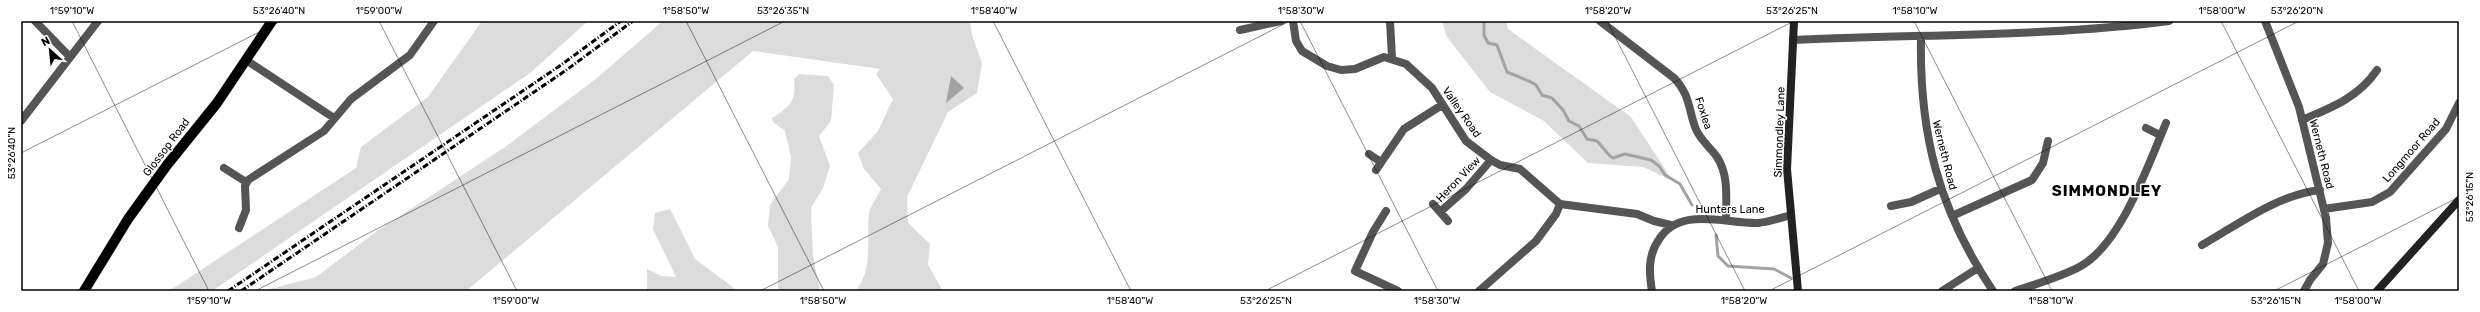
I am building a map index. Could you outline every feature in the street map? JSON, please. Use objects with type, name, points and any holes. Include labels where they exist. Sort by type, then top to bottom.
[{"type":"main road","name":"Glossop Road","points":[[84,291],[136,208],[246,60],[272,21]]},
{"type":"street","points":[[35,21],[70,57]]},
{"type":"street","points":[[21,121],[98,21]]},
{"type":"street","points":[[246,182],[314,138],[328,127],[334,118],[351,100],[410,55],[434,21]]},
{"type":"street","points":[[1240,30],[1282,21]]},
{"type":"street","points":[[1293,21],[1296,41],[1302,51],[1327,66],[1341,70],[1355,69],[1384,57],[1392,58],[1390,21]]},
{"type":"street","name":"Foxlea","points":[[1600,21],[1674,78],[1684,89],[1695,129],[1718,158],[1726,180],[1726,220]]},
{"type":"street","name":"Simmondley Lane","points":[[1794,21],[1787,169],[1798,291]]},
{"type":"street","points":[[1793,40],[2114,28],[2169,21]]},
{"type":"street","name":"Werneth Road","points":[[2265,21],[2302,120],[2324,209],[2328,243],[2323,264],[2310,280],[2304,291]]},
{"type":"street","name":"Werneth Road","points":[[1921,36],[1920,81],[1924,116],[1940,189],[1978,268],[1994,291]]},
{"type":"street","name":"Valley Road","points":[[1392,58],[1406,64],[1432,88],[1466,141],[1500,165],[1520,169],[1560,204]]},
{"type":"street","points":[[246,60],[334,118]]},
{"type":"street","points":[[2302,120],[2340,104],[2370,81],[2377,70]]},
{"type":"street","name":"Longmoor Road","points":[[2324,209],[2372,202],[2390,192],[2446,129],[2459,103]]},
{"type":"street","points":[[1369,154],[1378,166],[1404,129],[1442,105]]},
{"type":"street","points":[[2015,291],[2081,266],[2102,249],[2114,235],[2124,217],[2166,123]]},
{"type":"street","points":[[2146,128],[2160,135]]},
{"type":"street","points":[[1952,216],[2032,180],[2043,163],[2048,141]]},
{"type":"street","name":"Heron View","points":[[1440,212],[1466,189],[1491,160]]},
{"type":"street","points":[[224,168],[246,182]]},
{"type":"street","points":[[239,228],[246,210],[246,182]]},
{"type":"street","points":[[1891,206],[1911,202],[1940,189]]},
{"type":"street","points":[[2202,245],[2280,201],[2297,194],[2320,190]]},
{"type":"street","points":[[2377,291],[2458,203]]},
{"type":"street","points":[[1433,204],[1448,221]]},
{"type":"street","points":[[1479,291],[1536,241],[1556,214],[1560,204],[1637,214],[1654,222],[1671,225]]},
{"type":"street","points":[[1386,211],[1373,232],[1355,271],[1398,291]]},
{"type":"street","name":"Hunters Lane","points":[[1671,225],[1693,219],[1758,223],[1791,215]]},
{"type":"street","points":[[1652,291],[1649,274],[1652,250],[1662,234],[1671,225]]},
{"type":"street","points":[[1942,291],[1978,268]]},
{"type":"shaded area","points":[[482,21],[588,21],[530,73],[212,291],[169,291],[356,168],[361,147],[428,97]]},
{"type":"shaded area","points":[[663,21],[970,21],[972,35],[982,63],[977,93],[948,112],[907,197],[908,223],[930,244],[928,265],[943,291],[855,291],[865,274],[868,254],[869,214],[872,204],[881,189],[864,169],[858,153],[878,131],[893,99],[876,74],[880,69],[753,51],[466,291],[262,291],[316,277],[376,232],[505,147],[597,78]]},
{"type":"shaded area","points":[[1442,21],[1506,21],[1508,29],[1631,117],[1673,181],[1643,167],[1588,163],[1544,121],[1490,92],[1447,37]]},
{"type":"shaded area","points":[[799,74],[828,76],[834,85],[831,121],[819,136],[830,166],[823,188],[811,208],[813,256],[820,291],[778,291],[778,247],[768,226],[770,205],[789,179],[791,157],[785,131],[773,122],[772,118],[784,110],[791,102],[794,93],[794,79]]},
{"type":"shaded area","points":[[951,76],[964,88],[946,103]]},
{"type":"shaded area","points":[[670,209],[695,259],[738,291],[647,291],[647,269],[662,276],[676,277],[653,229],[655,213]]},
{"type":"waterway","points":[[1484,21],[1484,35],[1488,43],[1497,45],[1507,72],[1536,85],[1542,95],[1552,98],[1563,110],[1569,121],[1579,126],[1587,139],[1597,141],[1613,158],[1625,154],[1651,160],[1659,166],[1665,175],[1680,184],[1692,205]]},
{"type":"waterway","points":[[1716,235],[1718,256],[1728,266],[1774,269],[1791,278]]},
{"type":"railway","points":[[228,291],[561,65],[621,21]]},
{"type":"railway","points":[[241,291],[565,71],[633,21]]},
{"type":"district","name":"SIMMONDLEY","points":[[2107,191]]}]
